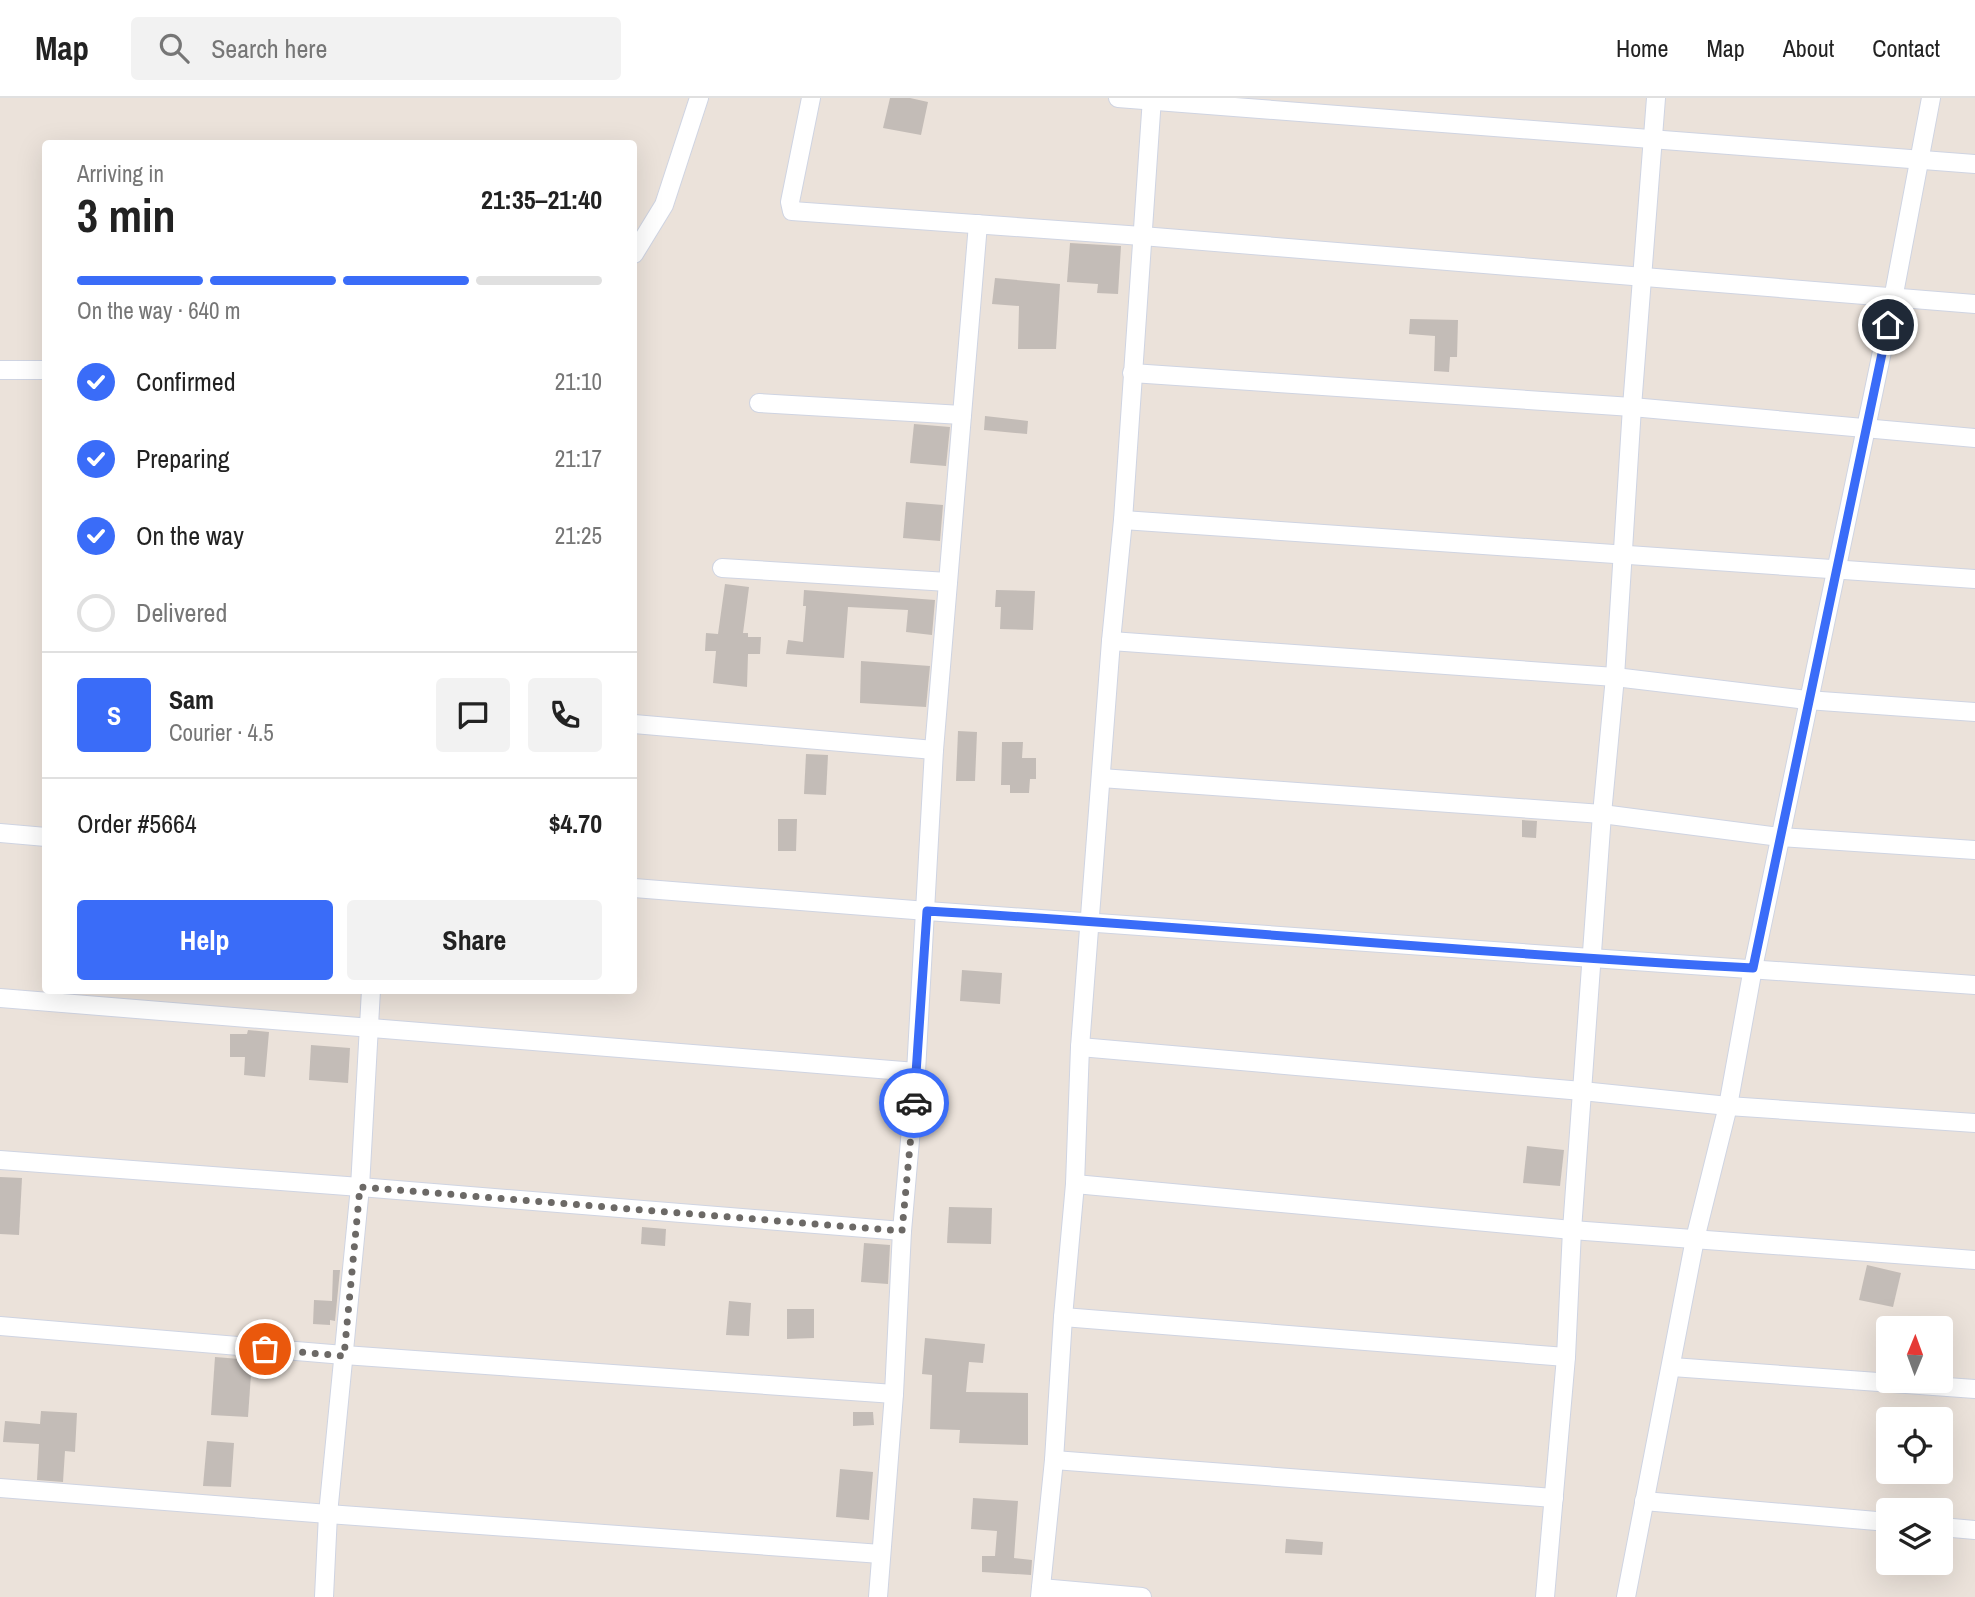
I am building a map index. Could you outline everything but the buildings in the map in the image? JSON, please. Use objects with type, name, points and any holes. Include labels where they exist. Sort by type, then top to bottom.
[{"type":"street","points":[[637,249],[664,205],[699,98]]},
{"type":"street","points":[[811,98],[790,202],[792,211],[1142,236],[1975,304]]},
{"type":"street","points":[[1118,98],[1975,164]]},
{"type":"street","points":[[1545,1597],[1566,1357],[1572,1230],[1656,98]]},
{"type":"street","points":[[1626,1597],[1695,1239],[1728,1106],[1753,968],[1893,299],[1931,98]]},
{"type":"street","points":[[1142,1597],[1041,1593],[1075,1184],[1080,1047],[1111,641],[1123,520],[1152,99]]},
{"type":"street","points":[[878,1597],[894,1394],[902,1231],[927,911],[934,750],[978,224]]},
{"type":"street","points":[[0,370],[42,370]]},
{"type":"street","points":[[1132,373],[1632,407],[1975,438]]},
{"type":"street","points":[[759,403],[962,415]]},
{"type":"street","points":[[1123,520],[1975,579]]},
{"type":"street","points":[[722,568],[948,582]]},
{"type":"street","points":[[1111,641],[1615,677],[1807,700],[1975,712]]},
{"type":"street","points":[[637,724],[934,750]]},
{"type":"street","points":[[1101,778],[1602,814],[1780,837],[1975,850]]},
{"type":"street","points":[[0,833],[42,837]]},
{"type":"street","points":[[637,888],[1975,985]]},
{"type":"street","points":[[324,1597],[328,1514],[360,1187],[371,994]]},
{"type":"street","points":[[0,998],[916,1072]]},
{"type":"street","points":[[1080,1047],[1728,1106],[1975,1123]]},
{"type":"street","points":[[0,1160],[902,1231]]},
{"type":"street","points":[[1075,1184],[1572,1230],[1975,1260]]},
{"type":"street","points":[[1063,1317],[1566,1357]]},
{"type":"street","points":[[0,1326],[344,1356],[894,1394]]},
{"type":"street","points":[[1672,1367],[1975,1389]]},
{"type":"street","points":[[1054,1460],[1554,1498]]},
{"type":"street","points":[[0,1488],[881,1554]]},
{"type":"street","points":[[1644,1501],[1876,1521]]},
{"type":"street","points":[[1953,1528],[1975,1530]]},
{"type":"way so far","points":[[265,1349],[344,1356],[360,1187],[902,1231],[914,1103]]},
{"type":"route","points":[[914,1103],[927,911],[1592,959],[1753,968],[1807,700],[1888,325]]}]
